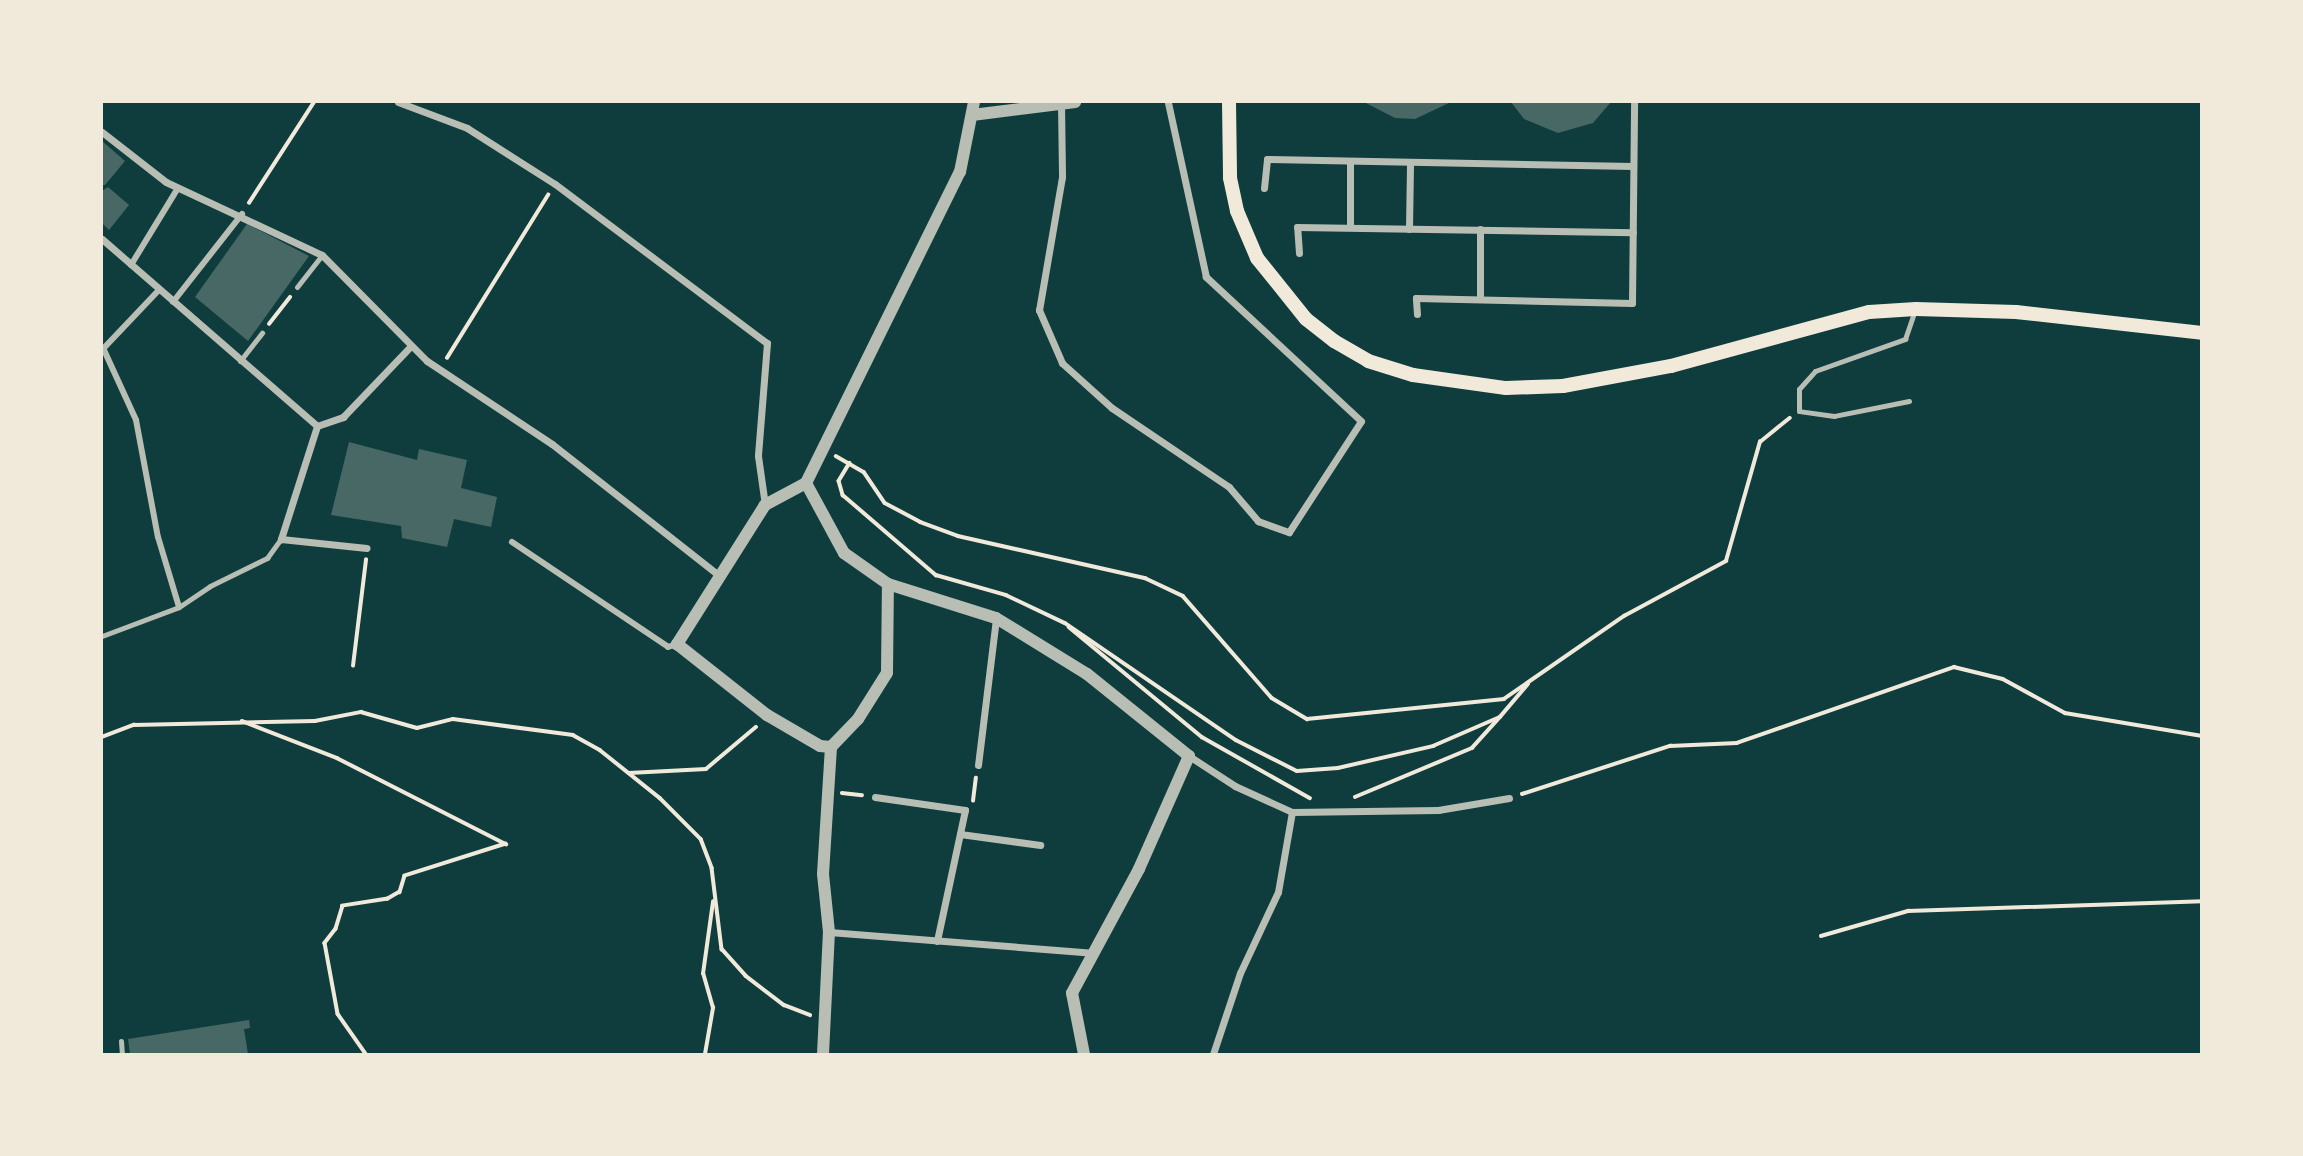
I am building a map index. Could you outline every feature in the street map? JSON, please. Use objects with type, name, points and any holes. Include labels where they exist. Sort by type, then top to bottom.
[{"type":"main road","points":[[1229,102],[1230,178],[1237,211],[1257,258],[1306,319],[1334,341],[1368,361],[1413,375],[1506,388],[1577,384],[1671,366],[1869,312],[1916,309],[2016,312],[2202,333]]},
{"type":"street","points":[[398,102],[467,128],[555,184],[767,343],[758,456],[765,505]]},
{"type":"street","points":[[512,542],[668,647],[677,643],[765,505],[806,483],[960,172],[974,102]]},
{"type":"street","points":[[972,115],[1075,102]]},
{"type":"street","points":[[1061,103],[1062,177],[1039,310],[1062,363],[1112,408],[1230,487],[1258,521],[1289,532],[1361,421],[1206,277],[1168,102]]},
{"type":"street","points":[[1417,314],[1416,298],[1632,303],[1634,102]]},
{"type":"street","points":[[102,132],[178,188],[242,215],[322,255],[410,347],[583,467],[721,577]]},
{"type":"street","points":[[1264,188],[1267,159],[1633,166]]},
{"type":"street","points":[[1350,161],[1350,227]]},
{"type":"street","points":[[1409,229],[1410,162]]},
{"type":"street","points":[[131,265],[178,188]]},
{"type":"street","points":[[173,303],[242,215]]},
{"type":"street","points":[[1299,253],[1297,227],[1633,232]]},
{"type":"street","points":[[1480,229],[1480,299]]},
{"type":"street","points":[[102,239],[317,426]]},
{"type":"street","points":[[159,290],[103,350],[136,420],[158,537],[179,607]]},
{"type":"street","points":[[317,426],[342,417],[410,347]]},
{"type":"street","points":[[317,426],[281,539],[367,548]]},
{"type":"street","points":[[806,483],[844,553],[888,584],[996,618],[1087,674],[1189,756],[1235,786],[1292,812],[1438,810],[1509,798]]},
{"type":"street","points":[[823,1055],[829,932],[823,874],[831,747],[858,719],[887,673],[888,584]]},
{"type":"street","points":[[978,765],[996,618]]},
{"type":"street","points":[[677,643],[767,715],[820,746],[831,747]]},
{"type":"street","points":[[1084,1055],[1072,993],[1139,869],[1189,756]]},
{"type":"street","points":[[875,797],[965,810],[937,941]]},
{"type":"street","points":[[1213,1055],[1240,973],[1278,892],[1292,812]]},
{"type":"street","points":[[960,834],[1041,845]]},
{"type":"street","points":[[829,932],[1095,953]]},
{"type":"lane","points":[[297,287],[322,255]]},
{"type":"lane","points":[[1909,401],[1866,406],[1834,416],[1799,411],[1799,389],[1815,371],[1905,339],[1916,309]]},
{"type":"lane","points":[[240,361],[262,333]]},
{"type":"lane","points":[[102,636],[179,607],[210,586],[267,558],[281,539]]},
{"type":"lane","points":[[121,1041],[122,1055]]},
{"type":"path","points":[[242,215],[314,102]]},
{"type":"path","points":[[440,370],[555,184]]},
{"type":"path","points":[[262,333],[297,287]]},
{"type":"path","points":[[821,449],[864,472],[885,503],[920,522],[958,536],[1145,578],[1183,596],[1272,698],[1307,719],[1504,699],[1624,616],[1726,561],[1760,442],[1799,411]]},
{"type":"path","points":[[850,463],[839,481],[843,495],[936,575],[1006,595],[1065,623],[1236,740],[1297,771],[1338,768],[1433,746],[1500,717]]},
{"type":"path","points":[[353,666],[367,548]]},
{"type":"path","points":[[1065,623],[1082,642],[1202,737],[1329,811],[1361,793],[1472,748],[1532,680]]},
{"type":"path","points":[[1509,798],[1670,746],[1737,743],[1954,667],[2003,679],[2065,713],[2202,736]]},
{"type":"path","points":[[102,737],[134,726],[240,720],[315,721],[361,712],[417,728],[453,719],[573,735],[629,774],[701,839],[712,868],[722,949],[746,976],[784,1005],[825,1021]]},
{"type":"path","points":[[629,774],[706,769],[767,715]]},
{"type":"path","points":[[240,720],[337,758],[506,844],[405,876],[400,892],[387,899],[343,906],[336,929],[326,943],[338,1014],[366,1055]]},
{"type":"path","points":[[965,810],[971,811],[978,765]]},
{"type":"path","points":[[828,791],[875,797]]},
{"type":"path","points":[[705,1055],[713,1008],[703,974],[714,895]]},
{"type":"path","points":[[1821,936],[1909,911],[2202,901]]},
{"type":"building","points":[[1364,102],[1451,102],[1415,119],[1395,118]]},
{"type":"building","points":[[1511,102],[1611,102],[1593,123],[1558,133],[1524,119]]},
{"type":"building","points":[[102,141],[125,161],[105,185],[102,185]]},
{"type":"building","points":[[108,187],[129,205],[109,230],[102,223],[102,191]]},
{"type":"building","points":[[247,224],[309,256],[248,341],[195,297]]},
{"type":"building","points":[[349,442],[417,460],[419,449],[467,460],[461,488],[497,497],[491,527],[454,519],[447,547],[402,538],[401,526],[331,515]]},
{"type":"building","points":[[249,1020],[250,1028],[244,1029],[248,1054],[130,1054],[128,1039]]}]
